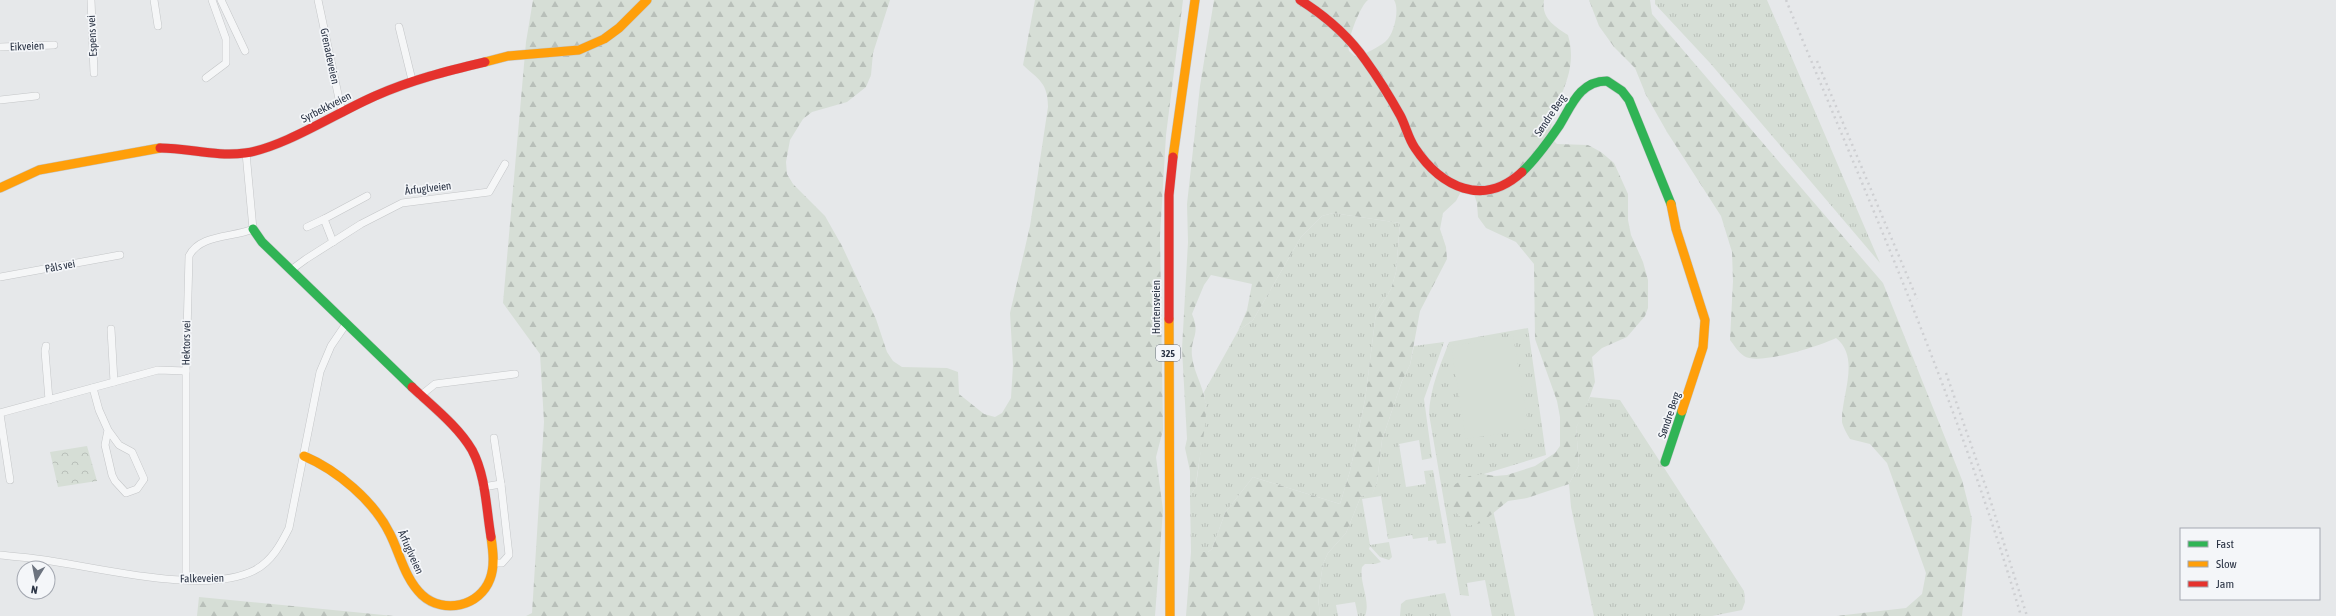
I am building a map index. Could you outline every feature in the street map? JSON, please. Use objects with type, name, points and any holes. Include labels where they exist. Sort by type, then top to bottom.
[{"type":"street","name":"Espens vei","points":[[91,0],[94,73]]},
{"type":"street","points":[[154,0],[158,26]]},
{"type":"street","points":[[206,78],[226,63],[226,39],[212,0]]},
{"type":"street","points":[[221,0],[245,51]]},
{"type":"street","name":"Grenadeveien","points":[[318,0],[342,113]]},
{"type":"street","name":"Syrbekkveien","points":[[0,188],[38,170],[159,148],[183,148],[220,155],[246,153],[283,142],[374,96],[412,80],[508,56],[579,50],[604,39],[619,28],[647,0]]},
{"type":"street","name":"Hortensveien","points":[[1170,616],[1169,196],[1175,134],[1195,0]]},
{"type":"street","name":"Søndre Berg","points":[[1300,0],[1326,16],[1344,33],[1401,116],[1410,140],[1422,158],[1449,182],[1462,188],[1478,191],[1494,188],[1508,183],[1524,170],[1558,127],[1570,104],[1584,89],[1594,83],[1605,81],[1614,82],[1622,89],[1629,100],[1670,199],[1676,228],[1705,320],[1703,347],[1699,362],[1666,462]]},
{"type":"street","points":[[398,27],[412,80]]},
{"type":"street","name":"Eikveien","points":[[0,47],[54,45]]},
{"type":"street","points":[[0,100],[36,96]]},
{"type":"street","points":[[246,153],[253,228]]},
{"type":"street","name":"Årfuglveien","points":[[291,270],[333,242],[402,203],[489,192],[505,164]]},
{"type":"street","points":[[307,227],[367,196]]},
{"type":"street","points":[[324,219],[333,242]]},
{"type":"street","name":"Årfuglveien","points":[[253,228],[262,242],[456,430],[471,449],[480,470],[494,563],[490,581],[482,593],[473,600],[450,606],[428,599],[415,589],[383,522],[328,467],[304,456]]},
{"type":"street","name":"Hektors vei","points":[[186,578],[186,371],[189,256],[196,245],[200,242],[233,236],[253,228]]},
{"type":"street","name":"Påls vei","points":[[0,278],[120,255]]},
{"type":"street","name":"Falkeveien","points":[[0,555],[49,560],[139,576],[186,578],[231,577],[257,569],[268,561],[281,545],[289,528],[320,372],[331,346],[346,324]]},
{"type":"street","points":[[111,329],[114,382]]},
{"type":"street","points":[[46,346],[45,350],[49,400]]},
{"type":"street","points":[[10,480],[0,414],[158,370],[186,371]]},
{"type":"street","points":[[420,396],[435,384],[515,374]]},
{"type":"street","points":[[92,388],[99,410],[108,430],[119,445],[132,452],[144,479],[137,489],[126,493],[115,481],[105,445],[108,430]]},
{"type":"street","points":[[494,438],[509,555],[502,563],[494,563]]},
{"type":"street","points":[[483,487],[501,484]]},
{"type":"green space","points":[[533,0],[890,0],[873,53],[871,75],[866,87],[847,102],[812,112],[803,119],[790,140],[786,162],[787,174],[793,184],[825,216],[842,246],[876,319],[887,352],[893,361],[902,367],[947,368],[958,372],[959,394],[984,414],[995,417],[1002,413],[1011,398],[1013,365],[1010,313],[1030,226],[1048,107],[1048,99],[1042,83],[1023,65],[1035,0],[1183,0],[1166,135],[1160,236],[1163,430],[1156,457],[1163,510],[1155,616],[526,616],[532,613],[544,422],[540,354],[503,303],[526,42]]},
{"type":"green space","points":[[1214,0],[1368,0],[1361,9],[1350,40],[1349,51],[1356,57],[1376,48],[1389,38],[1394,27],[1396,15],[1396,4],[1394,0],[1544,0],[1547,17],[1553,25],[1568,35],[1571,50],[1571,63],[1568,76],[1555,111],[1550,137],[1557,144],[1588,145],[1601,152],[1614,163],[1628,194],[1628,220],[1631,235],[1643,262],[1648,280],[1648,308],[1645,316],[1627,337],[1602,348],[1592,357],[1595,382],[1584,413],[1576,428],[1579,465],[1569,484],[1527,498],[1508,501],[1481,523],[1468,526],[1453,509],[1452,486],[1469,476],[1483,474],[1495,476],[1507,475],[1535,466],[1555,453],[1560,446],[1560,417],[1557,401],[1535,339],[1534,264],[1516,242],[1486,228],[1478,217],[1477,203],[1472,188],[1465,184],[1456,201],[1443,213],[1440,229],[1446,247],[1447,259],[1420,311],[1410,365],[1402,381],[1382,440],[1377,482],[1372,495],[1361,496],[1346,533],[1328,553],[1323,564],[1318,597],[1320,616],[1186,616],[1191,552],[1208,552],[1212,549],[1225,513],[1253,477],[1340,504],[1350,471],[1365,400],[1376,313],[1391,289],[1396,272],[1400,223],[1333,213],[1322,216],[1301,237],[1253,320],[1238,331],[1247,310],[1252,284],[1211,275],[1204,285],[1192,314],[1196,327],[1192,345],[1193,363],[1204,395],[1206,409],[1205,428],[1196,486],[1190,496],[1190,471],[1185,448],[1187,439],[1182,349],[1188,242],[1187,204],[1200,86]]},
{"type":"green space","points":[[1589,0],[1650,0],[1652,14],[1883,283],[1962,480],[1972,519],[1962,616],[1836,616],[1906,608],[1922,594],[1926,573],[1887,463],[1870,444],[1850,439],[1843,426],[1842,411],[1849,366],[1843,346],[1836,338],[1804,350],[1762,359],[1744,356],[1730,340],[1733,281],[1732,252],[1721,216],[1667,132],[1646,95],[1635,68],[1614,47],[1599,26]]},
{"type":"green space","points":[[1655,0],[1767,0],[1880,263],[1710,63],[1655,4]]},
{"type":"green space","points":[[1333,213],[1400,223],[1396,272],[1391,289],[1376,313],[1365,400],[1350,471],[1340,504],[1253,477],[1225,513],[1212,549],[1208,552],[1191,552],[1190,496],[1196,486],[1206,409],[1204,392],[1238,331],[1253,320],[1301,237],[1322,216]]},
{"type":"green space","points":[[1528,328],[1546,455],[1484,474],[1497,527],[1515,616],[1492,616],[1485,580],[1467,583],[1469,596],[1460,595],[1429,414],[1431,395],[1449,342]]},
{"type":"green space","points":[[1513,336],[1529,429],[1466,439],[1451,346]]},
{"type":"green space","points":[[1444,342],[1424,399],[1432,458],[1422,460],[1419,440],[1399,444],[1406,487],[1426,484],[1424,471],[1433,470],[1446,543],[1437,544],[1436,540],[1428,541],[1428,537],[1413,539],[1412,535],[1388,539],[1381,496],[1362,499],[1370,545],[1389,542],[1392,557],[1389,560],[1380,557],[1370,546],[1369,549],[1381,562],[1375,564],[1365,564],[1362,567],[1362,579],[1367,604],[1365,616],[1358,616],[1355,602],[1336,605],[1338,616],[1320,616],[1318,597],[1323,564],[1328,553],[1346,533],[1361,496],[1372,494],[1377,482],[1382,440],[1402,381],[1410,365],[1414,346]]},
{"type":"green space","points":[[1590,397],[1620,400],[1744,591],[1745,602],[1742,610],[1712,616],[1594,616],[1571,507],[1569,484],[1579,465],[1576,428]]},
{"type":"green space","points":[[87,446],[97,481],[58,487],[50,452]]},
{"type":"green space","points":[[1445,593],[1451,616],[1400,616],[1401,604],[1406,600]]},
{"type":"green space","points":[[199,597],[394,616],[197,616]]},
{"type":"railway","points":[[1786,0],[1881,229],[1942,382],[1997,537],[2021,616]]},
{"type":"railway","points":[[1817,61],[1917,299]]},
{"type":"railway","points":[[1946,373],[1988,493],[2027,616]]},
{"type":"traffic: fast","points":[[1522,172],[1546,144],[1577,96],[1589,85],[1607,81],[1622,91],[1629,100],[1671,204]]},
{"type":"traffic: fast","points":[[253,229],[262,242],[412,387]]},
{"type":"traffic: fast","points":[[1665,462],[1682,411]]},
{"type":"traffic: slow","points":[[485,62],[508,56],[579,50],[604,39],[619,28],[647,0]]},
{"type":"traffic: slow","points":[[1173,157],[1195,0]]},
{"type":"traffic: slow","points":[[0,188],[39,170],[160,148]]},
{"type":"traffic: slow","points":[[1671,204],[1676,229],[1705,320],[1703,347],[1682,411]]},
{"type":"traffic: slow","points":[[1169,319],[1170,616]]},
{"type":"traffic: slow","points":[[304,456],[329,469],[364,499],[383,522],[390,534],[403,566],[416,589],[422,595],[440,605],[460,605],[478,596],[485,588],[493,569],[491,537]]},
{"type":"traffic: jam","points":[[1300,0],[1336,27],[1352,43],[1375,74],[1392,102],[1402,119],[1415,148],[1425,162],[1437,173],[1450,182],[1464,188],[1478,191],[1492,189],[1507,183],[1522,172]]},
{"type":"traffic: jam","points":[[160,148],[224,154],[245,153],[260,150],[293,137],[389,90],[429,76],[485,62]]},
{"type":"traffic: jam","points":[[1169,319],[1169,195],[1173,157]]},
{"type":"traffic: jam","points":[[412,387],[460,433],[472,450],[477,460],[483,481],[491,537]]}]
